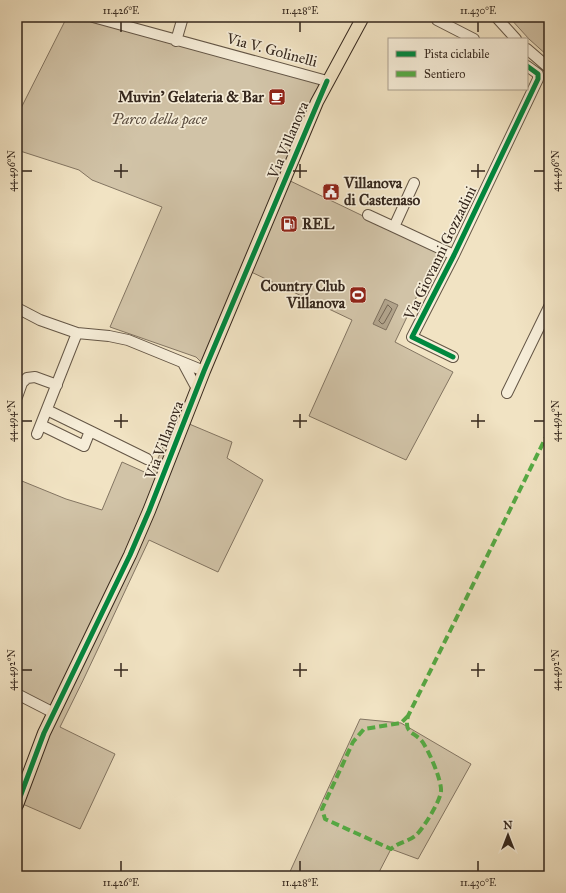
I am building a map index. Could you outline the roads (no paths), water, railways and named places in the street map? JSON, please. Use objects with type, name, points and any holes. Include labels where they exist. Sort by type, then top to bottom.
[{"type":"main road","name":"Via Villanova","points":[[17,804],[44,733],[130,555],[204,371],[327,81],[363,17]]},
{"type":"street","name":"Via V. Golinelli","points":[[93,17],[176,41],[327,81]]},
{"type":"street","points":[[176,41],[183,17]]},
{"type":"street","points":[[496,17],[515,38]]},
{"type":"street","points":[[437,20],[472,38]]},
{"type":"street","points":[[528,50],[549,68]]},
{"type":"street","name":"Via Giovanni Gozzadini","points":[[453,357],[412,337],[454,255],[538,79],[538,74],[528,67]]},
{"type":"street","points":[[394,227],[414,183]]},
{"type":"street","name":"Via Giovanni Gozzadini","points":[[368,215],[454,255]]},
{"type":"street","points":[[507,393],[549,307]]},
{"type":"street","points":[[17,308],[40,320],[77,333],[109,336],[128,340],[204,371]]},
{"type":"street","points":[[77,333],[39,430],[84,446],[90,431]]},
{"type":"street","points":[[183,363],[197,389]]},
{"type":"street","points":[[17,398],[22,383],[27,378],[35,377],[57,385]]},
{"type":"street","points":[[47,410],[148,458]]},
{"type":"street","points":[[17,694],[54,713]]},
{"type":"water","points":[[385,299],[398,305],[386,330],[373,324]]},
{"type":"place","name":"Muvin' Gelateria & Bar","points":[[277,97]]},
{"type":"place","name":"Villanova di Castenaso","points":[[331,192]]},
{"type":"place","name":"REL","points":[[289,224]]},
{"type":"place","name":"Country Club Villanova","points":[[358,295]]},
{"type":"park label","name":"Parco della pace","points":[[159,119]]}]
